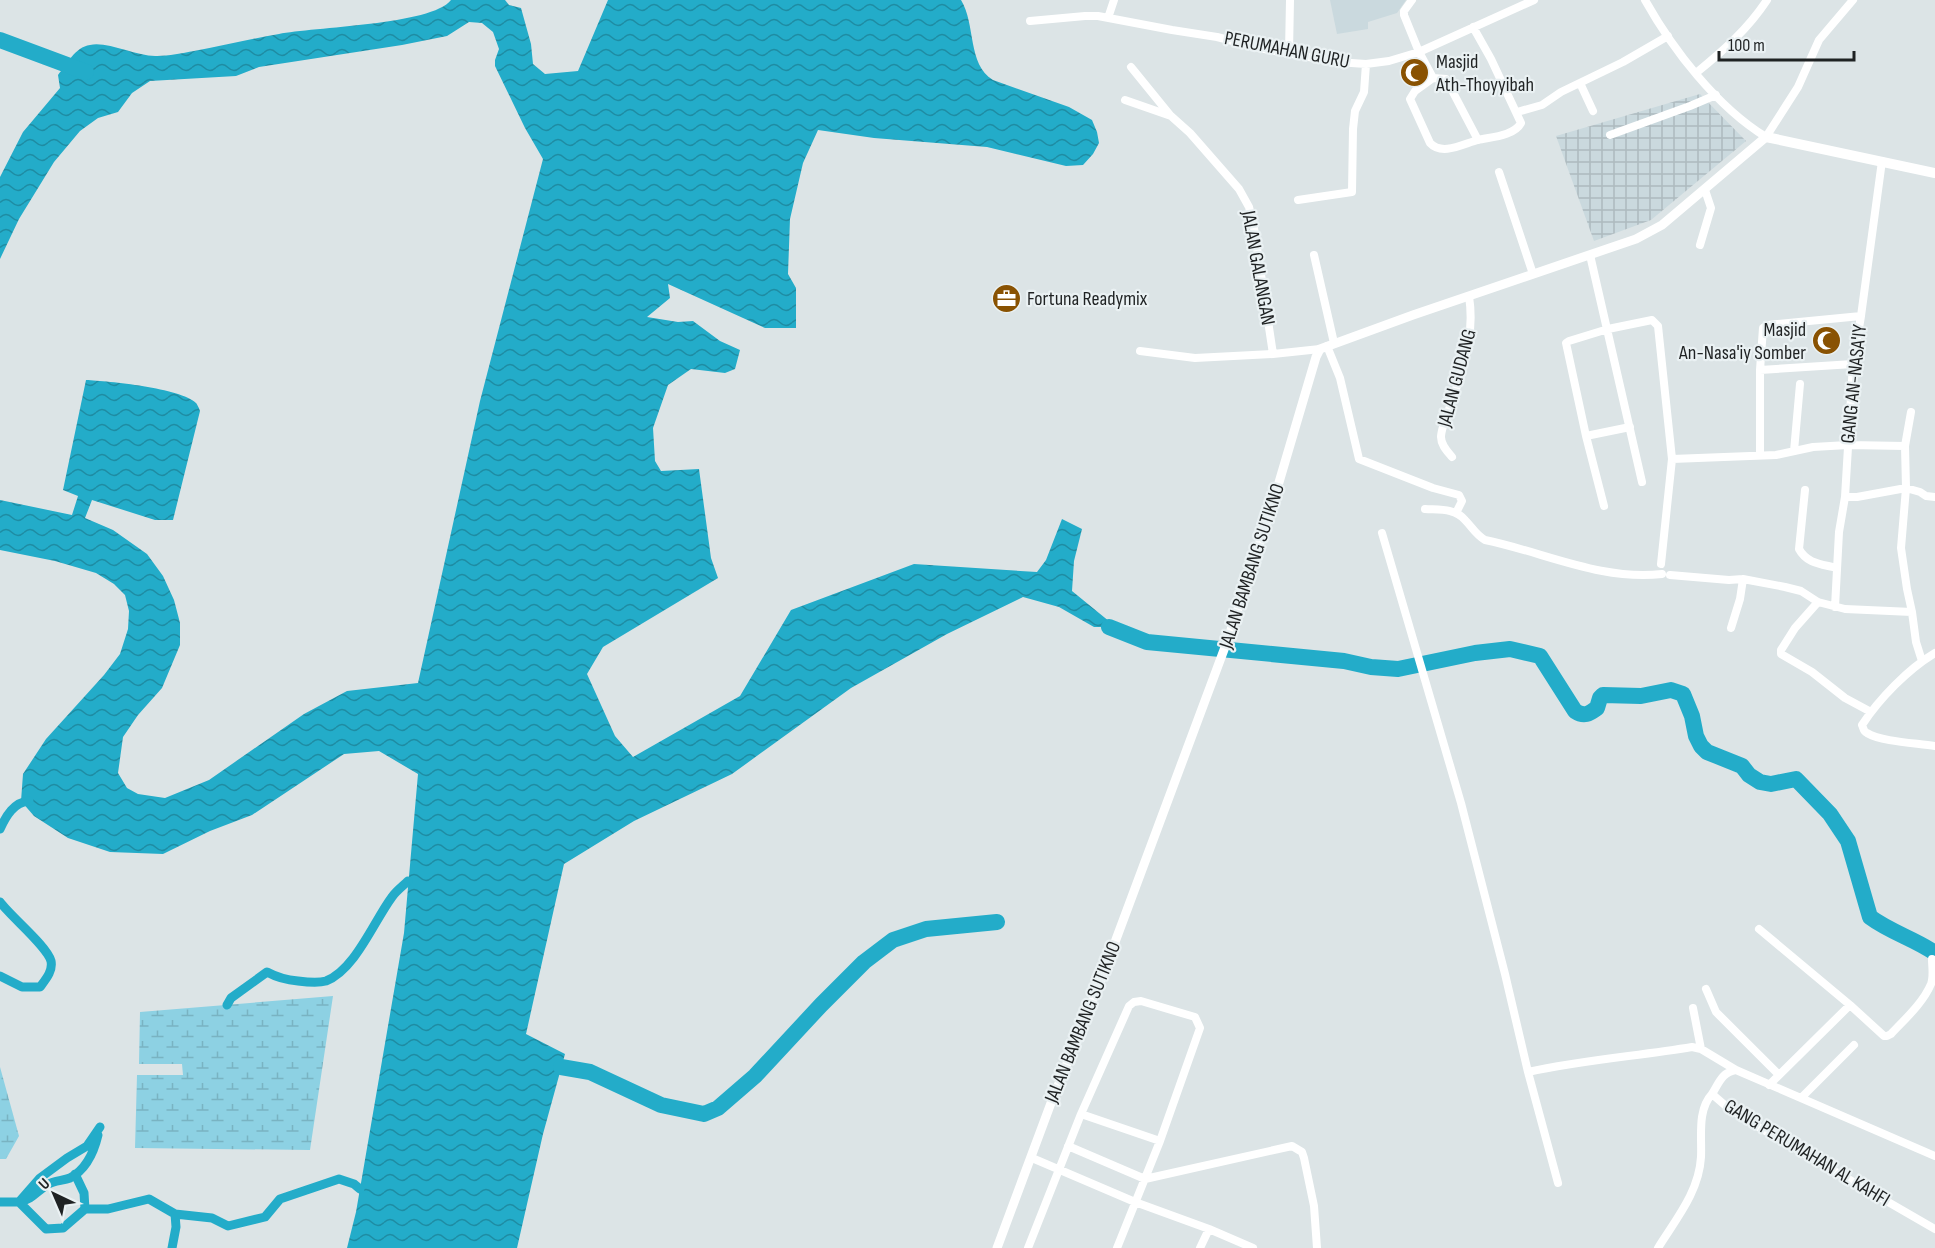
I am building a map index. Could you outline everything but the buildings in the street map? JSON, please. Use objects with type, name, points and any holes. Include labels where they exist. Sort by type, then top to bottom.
[{"type":"main road","points":[[1766,137],[1935,173]]},
{"type":"street","points":[[1108,18],[1114,0]]},
{"type":"street","points":[[1289,52],[1290,0]]},
{"type":"street","points":[[1412,0],[1404,11],[1404,15],[1419,52],[1433,78]]},
{"type":"street","name":"PERUMAHAN GURU","points":[[1030,21],[1085,15],[1217,37],[1264,49],[1337,62],[1366,64],[1389,61],[1419,52],[1534,0]]},
{"type":"street","points":[[1645,0],[1696,73],[1736,116],[1766,137]]},
{"type":"street","points":[[1696,73],[1727,48],[1757,15],[1767,0]]},
{"type":"street","points":[[1140,351],[1195,357],[1273,354],[1327,346],[1636,239],[1662,225],[1766,137],[1798,87],[1819,40],[1853,0]]},
{"type":"street","points":[[1473,27],[1517,112],[1520,127],[1514,131],[1448,149],[1434,147],[1410,99],[1415,91],[1433,78],[1446,79],[1478,140]]},
{"type":"street","points":[[1517,112],[1542,105],[1561,92],[1623,62],[1668,36]]},
{"type":"street","points":[[1298,200],[1352,192],[1353,129],[1355,111],[1364,92],[1366,64]]},
{"type":"street","points":[[1131,67],[1171,116]]},
{"type":"street","points":[[1580,83],[1593,111]]},
{"type":"street","points":[[1610,135],[1716,95]]},
{"type":"street","name":"JALAN GALANGAN","points":[[1125,100],[1171,116],[1190,133],[1239,189],[1249,207],[1254,228],[1273,354]]},
{"type":"street","name":"GANG AN-NASA'IY","points":[[1835,607],[1839,532],[1845,497],[1853,364],[1882,161]]},
{"type":"street","points":[[1499,172],[1533,274]]},
{"type":"street","points":[[1700,245],[1711,208],[1705,190]]},
{"type":"street","points":[[1314,255],[1327,346],[1342,387],[1359,459],[1403,477],[1459,495],[1462,501],[1456,513]]},
{"type":"street","points":[[1590,255],[1642,482]]},
{"type":"street","name":"JALAN GUDANG","points":[[1452,457],[1444,448],[1441,436],[1470,341],[1472,317],[1470,296]]},
{"type":"street","points":[[1760,455],[1760,370],[1763,328],[1768,325],[1861,316]]},
{"type":"street","points":[[1604,506],[1566,343],[1608,329],[1652,320],[1658,326],[1672,459],[1661,564]]},
{"type":"street","name":"JALAN BAMBANG SUTIKNO","points":[[997,1248],[1222,657],[1269,516],[1316,357],[1327,346]]},
{"type":"street","points":[[1760,370],[1853,364]]},
{"type":"street","points":[[1794,452],[1800,384]]},
{"type":"street","points":[[1911,412],[1905,446],[1906,488],[1901,548],[1906,589],[1922,661]]},
{"type":"street","points":[[1586,436],[1630,427]]},
{"type":"street","points":[[1672,459],[1760,455],[1794,452],[1813,447],[1848,445],[1905,446]]},
{"type":"street","points":[[1845,497],[1906,488],[1926,496],[1935,496]]},
{"type":"street","points":[[1805,490],[1798,549],[1809,561],[1837,568]]},
{"type":"street","points":[[1425,509],[1447,510],[1456,513],[1466,520],[1478,536],[1485,540],[1598,570],[1635,575],[1666,574],[1729,580],[1743,579],[1801,591],[1818,602],[1845,609],[1912,612]]},
{"type":"street","points":[[1382,533],[1464,814],[1558,1183]]},
{"type":"street","points":[[1731,628],[1740,599],[1743,579]]},
{"type":"street","points":[[1818,602],[1795,628],[1781,650],[1781,654],[1812,672],[1845,698],[1871,712]]},
{"type":"street","points":[[1935,653],[1922,661],[1871,712],[1862,725],[1868,734],[1935,746]]},
{"type":"street","points":[[1759,929],[1851,1005],[1884,1036],[1891,1034],[1914,1010],[1930,984],[1933,975],[1932,959]]},
{"type":"street","points":[[1706,989],[1716,1012],[1779,1075]]},
{"type":"street","points":[[1028,1248],[1081,1114],[1129,1006],[1134,1002],[1142,1001],[1195,1017],[1200,1028],[1160,1141],[1117,1248]]},
{"type":"street","points":[[1769,1085],[1851,1005]]},
{"type":"street","points":[[1693,1008],[1701,1049]]},
{"type":"street","points":[[1801,1098],[1854,1045]]},
{"type":"street","points":[[1528,1072],[1692,1047],[1701,1049],[1736,1070]]},
{"type":"street","name":"GANG PERUMAHAN AL KAHFI","points":[[1935,1156],[1736,1070],[1728,1071],[1712,1094],[1727,1107],[1765,1131],[1935,1229]]},
{"type":"street","points":[[1658,1248],[1686,1204],[1697,1180],[1701,1158],[1703,1111],[1712,1094]]},
{"type":"street","points":[[1081,1114],[1160,1141]]},
{"type":"street","points":[[1068,1146],[1145,1179],[1292,1146],[1302,1152],[1304,1158],[1314,1206],[1317,1248]]},
{"type":"street","points":[[1032,1158],[1135,1202],[1253,1248]]},
{"type":"street","points":[[1200,1248],[1209,1229]]},
{"type":"shaded area","points":[[1330,0],[1406,0],[1397,13],[1368,22],[1368,29],[1337,34]]},
{"type":"shaded area","points":[[1700,94],[1746,141],[1651,220],[1594,241],[1556,136]]},
{"type":"green space","points":[[333,996],[310,1150],[135,1148],[137,1075],[183,1075],[182,1064],[139,1064],[140,1012]]},
{"type":"green space","points":[[0,1067],[19,1136],[6,1159],[0,1159]]},
{"type":"water","points":[[451,0],[505,0],[509,5],[521,8],[531,44],[533,64],[545,74],[578,71],[608,0],[961,0],[969,20],[975,54],[985,73],[993,80],[1069,107],[1092,120],[1097,132],[1099,143],[1083,165],[1066,166],[987,147],[874,138],[818,130],[803,163],[790,219],[788,274],[796,288],[796,328],[765,328],[668,284],[670,298],[647,317],[678,322],[693,321],[720,341],[740,350],[735,369],[725,373],[691,369],[668,385],[653,428],[655,461],[661,471],[699,469],[711,558],[718,578],[603,647],[587,674],[615,736],[633,757],[740,696],[791,610],[914,564],[1037,572],[1046,560],[1062,519],[1082,529],[1074,561],[1072,591],[1110,622],[1109,627],[1094,627],[1059,607],[1023,597],[947,634],[851,688],[732,774],[634,821],[564,864],[526,1034],[565,1054],[543,1134],[517,1248],[347,1248],[356,1212],[404,933],[418,774],[379,751],[344,754],[252,815],[210,831],[163,854],[110,852],[68,838],[34,816],[21,801],[23,774],[46,739],[120,654],[128,629],[129,611],[125,595],[114,584],[96,573],[55,561],[0,550],[0,500],[72,515],[78,496],[63,490],[86,380],[160,389],[188,398],[199,408],[173,520],[155,520],[92,500],[85,518],[113,530],[147,554],[163,576],[174,600],[180,623],[180,645],[162,688],[138,715],[123,737],[118,773],[127,788],[138,794],[165,798],[209,780],[304,714],[347,691],[418,683],[480,401],[543,159],[495,66],[499,49],[493,32],[482,23],[469,22],[447,36],[259,67],[236,76],[150,81],[132,93],[118,112],[98,118],[80,131],[54,162],[19,219],[0,259],[0,177],[23,132],[60,88],[58,75],[72,57],[85,46],[105,45],[149,56],[171,55],[279,34],[397,20],[440,8]]},
{"type":"waterway","points":[[0,40],[86,72]]},
{"type":"waterway","points":[[1109,627],[1147,642],[1344,661],[1371,667],[1398,669],[1475,653],[1510,649],[1540,656],[1575,711],[1584,714],[1597,708],[1603,695],[1641,696],[1671,690],[1683,694],[1701,746],[1707,752],[1742,766],[1749,775],[1760,782],[1771,784],[1796,779],[1830,814],[1848,841],[1870,917],[1935,953]]},
{"type":"waterway","points":[[0,829],[15,807],[29,801]]},
{"type":"waterway","points":[[227,1005],[231,998],[267,972],[286,979],[309,982],[326,981],[336,975],[355,956],[385,907],[408,881]]},
{"type":"waterway","points":[[0,902],[43,948],[51,961],[51,968],[40,987],[22,987],[0,976]]},
{"type":"waterway","points":[[561,1067],[590,1072],[661,1105],[704,1114],[718,1108],[755,1076],[864,962],[893,940],[926,929],[997,922]]},
{"type":"waterway","points":[[0,1202],[19,1202],[40,1178],[87,1146],[100,1127]]},
{"type":"waterway","points":[[19,1202],[31,1197],[50,1183],[70,1178],[81,1170],[89,1160],[98,1135]]},
{"type":"waterway","points":[[75,1174],[84,1193],[85,1209]]},
{"type":"waterway","points":[[19,1202],[46,1229],[63,1228],[85,1209],[108,1209],[149,1199],[175,1214],[212,1218],[228,1226],[265,1217],[280,1199],[339,1179],[354,1184],[360,1189]]},
{"type":"waterway","points":[[172,1248],[176,1227],[175,1214]]},
{"type":"place","name":"Masjid Ath-Thoyyibah","points":[[1415,73]]},
{"type":"place","name":"Fortuna Readymix","points":[[1006,299]]},
{"type":"place","name":"Masjid An-Nasa'iy Somber","points":[[1827,341]]}]
